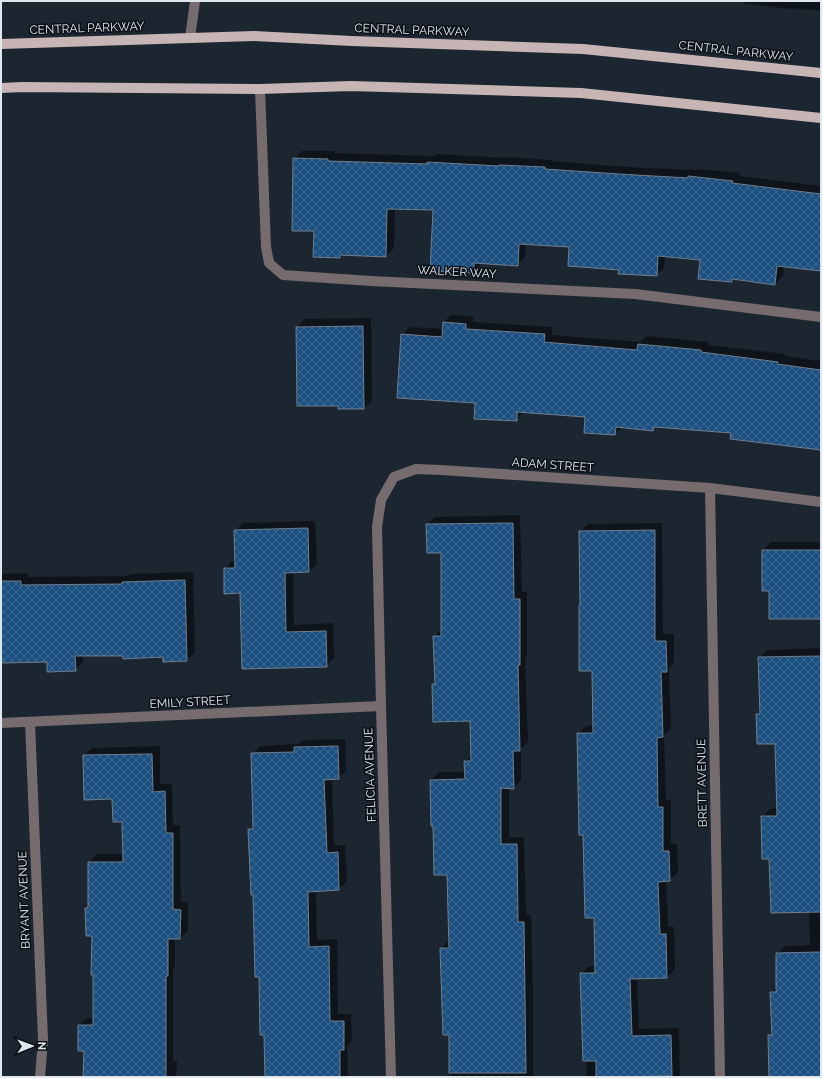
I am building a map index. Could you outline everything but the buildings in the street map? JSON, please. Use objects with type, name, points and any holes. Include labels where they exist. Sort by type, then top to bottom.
[{"type":"main road","name":"CENTRAL PARKWAY","points":[[1,44],[254,36],[583,49],[821,73]]},
{"type":"main road","points":[[1,88],[260,89],[351,86],[580,93],[821,118]]},
{"type":"street","points":[[190,38],[195,1]]},
{"type":"street","name":"WALKER WAY","points":[[260,89],[266,247],[269,263],[283,275],[371,281],[635,294],[821,317]]},
{"type":"street","name":"ADAM STREET","points":[[394,477],[416,469],[710,488],[821,502]]},
{"type":"street","name":"FELICIA AVENUE","points":[[391,1077],[377,528],[381,500],[394,477]]},
{"type":"street","name":"BRETT AVENUE","points":[[710,488],[720,1077]]},
{"type":"street","name":"EMILY STREET","points":[[1,723],[381,706]]},
{"type":"street","name":"BRYANT AVENUE","points":[[30,722],[43,1040],[40,1077]]}]
